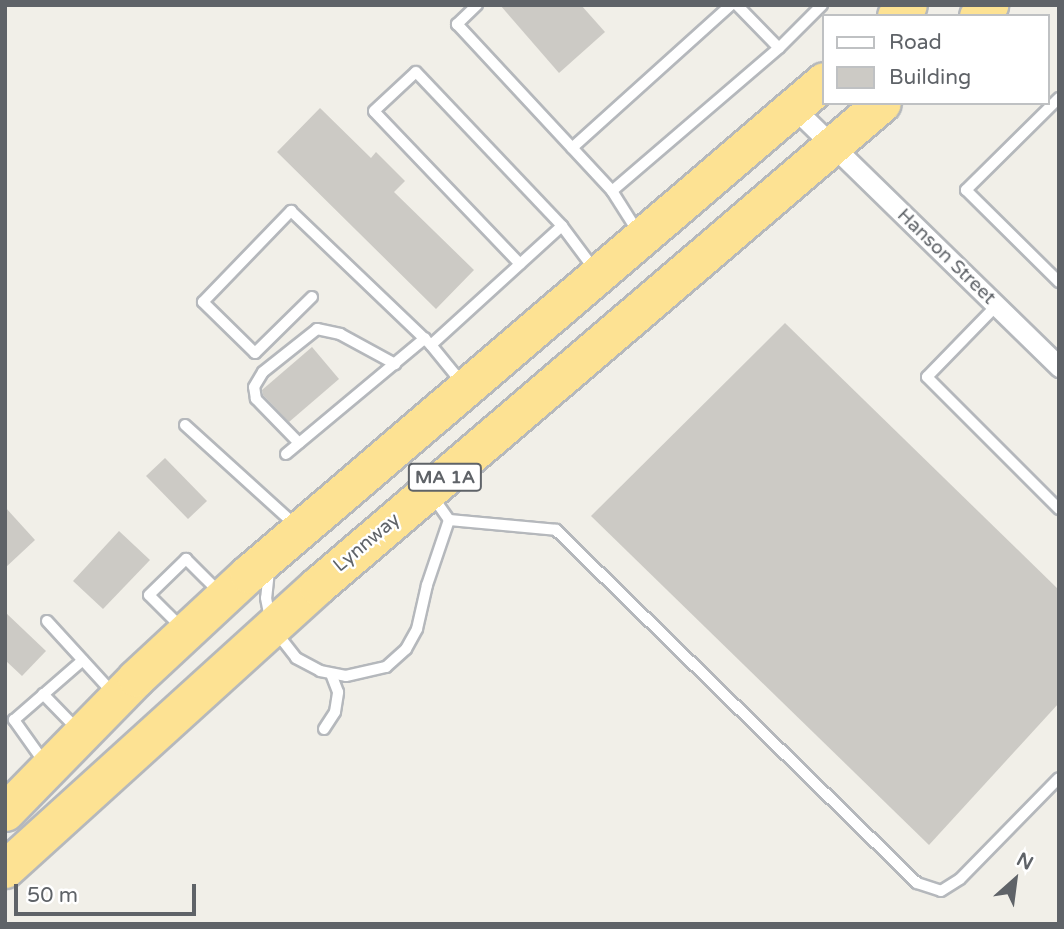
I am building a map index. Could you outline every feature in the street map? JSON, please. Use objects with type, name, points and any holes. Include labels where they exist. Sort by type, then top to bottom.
[{"type":"highway","name":"MA 1A","points":[[5,812],[185,631],[272,553],[822,83]]},
{"type":"highway","name":"Lynnway","points":[[5,869],[273,625],[880,105]]},
{"type":"street","points":[[794,108],[833,146]]},
{"type":"street","name":"Hanson Street","points":[[833,146],[1059,367]]},
{"type":"lane","points":[[477,5],[457,24],[612,191],[642,238]]},
{"type":"lane","points":[[572,148],[731,5]]},
{"type":"lane","points":[[737,5],[779,48]]},
{"type":"lane","points":[[612,191],[779,48],[822,5]]},
{"type":"lane","points":[[520,264],[374,111],[416,72],[562,226],[599,275]]},
{"type":"lane","points":[[1059,98],[966,190],[1059,282]]},
{"type":"lane","points":[[312,297],[255,353],[203,302],[292,211],[428,341],[466,388]]},
{"type":"lane","points":[[286,454],[395,364],[428,341],[562,226]]},
{"type":"lane","points":[[996,306],[927,377],[1059,509]]},
{"type":"lane","points":[[299,443],[256,399],[254,387],[263,372],[317,329],[340,334],[395,364]]},
{"type":"lane","points":[[185,425],[300,529]]},
{"type":"lane","points":[[428,491],[449,520],[556,530],[917,883],[941,891],[960,879],[1059,778]]},
{"type":"lane","points":[[272,553],[266,598],[279,638],[296,658],[331,674],[346,676],[374,671],[386,667],[406,649],[417,629],[426,585],[449,520]]},
{"type":"lane","points":[[185,631],[149,595],[186,559],[223,597]]},
{"type":"lane","points":[[47,621],[117,698]]},
{"type":"lane","points":[[48,768],[14,720],[83,660]]},
{"type":"lane","points":[[324,729],[335,712],[338,692],[331,674]]},
{"type":"lane","points":[[43,694],[82,734]]},
{"type":"building","points":[[500,5],[581,5],[605,32],[559,73]]},
{"type":"building","points":[[320,108],[371,158],[376,152],[405,181],[394,192],[474,270],[436,309],[277,152]]},
{"type":"building","points":[[785,323],[1059,590],[1059,703],[929,845],[591,516]]},
{"type":"building","points":[[312,347],[339,379],[289,422],[263,395],[262,390]]},
{"type":"building","points":[[165,458],[207,501],[188,519],[146,476]]},
{"type":"building","points":[[5,507],[35,540],[5,568]]},
{"type":"building","points":[[119,531],[150,560],[103,609],[73,581]]},
{"type":"building","points":[[5,612],[46,651],[22,676],[5,660]]}]
